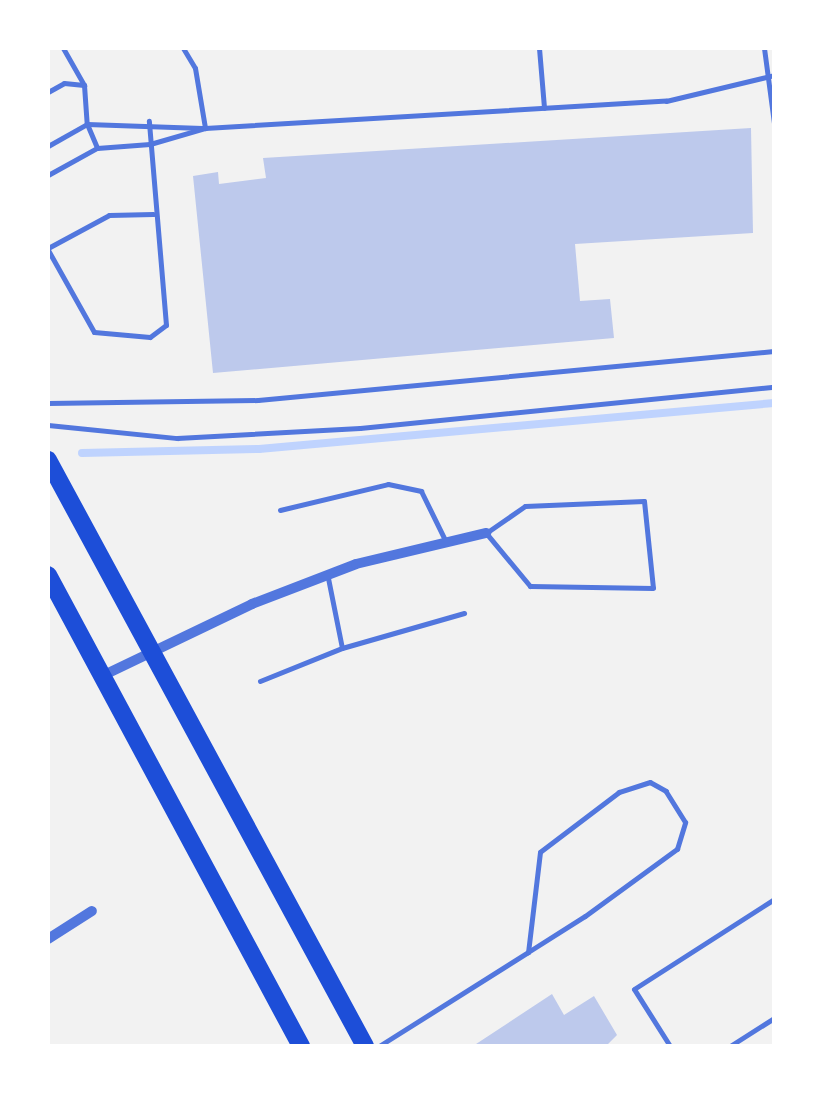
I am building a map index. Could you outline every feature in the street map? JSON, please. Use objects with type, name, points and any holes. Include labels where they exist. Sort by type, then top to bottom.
[{"type":"main road","points":[[48,460],[366,1046]]},
{"type":"main road","points":[[48,575],[300,1046]]},
{"type":"street","points":[[102,676],[327,575],[486,533]]},
{"type":"street","points":[[48,940],[92,911]]},
{"type":"lane","points":[[64,48],[84,85],[86,124],[97,148]]},
{"type":"lane","points":[[183,48],[195,68],[205,128]]},
{"type":"lane","points":[[539,48],[544,108]]},
{"type":"lane","points":[[764,48],[772,76],[774,122]]},
{"type":"lane","points":[[48,146],[86,124],[149,122],[205,128],[666,101],[772,76]]},
{"type":"lane","points":[[48,92],[64,83],[84,85]]},
{"type":"lane","points":[[149,122],[153,214],[166,326],[150,338],[94,332],[48,249],[109,215],[153,214]]},
{"type":"lane","points":[[48,175],[97,148],[150,144],[205,128]]},
{"type":"lane","points":[[48,402],[258,400],[774,351]]},
{"type":"lane","points":[[48,424],[178,438],[360,428],[774,387]]},
{"type":"lane","points":[[280,510],[388,484],[421,492],[447,543]]},
{"type":"lane","points":[[644,501],[653,588],[530,586],[486,533],[526,506],[644,501]]},
{"type":"lane","points":[[327,575],[342,648]]},
{"type":"lane","points":[[260,681],[342,648],[464,613]]},
{"type":"lane","points":[[380,1046],[528,952],[677,849],[686,822],[666,791],[650,782],[620,792],[540,852],[528,952]]},
{"type":"lane","points":[[670,1046],[634,989],[774,899]]},
{"type":"lane","points":[[730,1046],[774,1018]]},
{"type":"building","points":[[751,128],[753,233],[575,244],[580,301],[610,299],[614,338],[213,373],[193,176],[218,172],[219,184],[266,178],[263,158]]},
{"type":"building","points":[[552,994],[564,1015],[594,996],[617,1035],[606,1046],[473,1046]]},
{"type":"waterway","points":[[82,453],[259,449],[774,403]]}]
